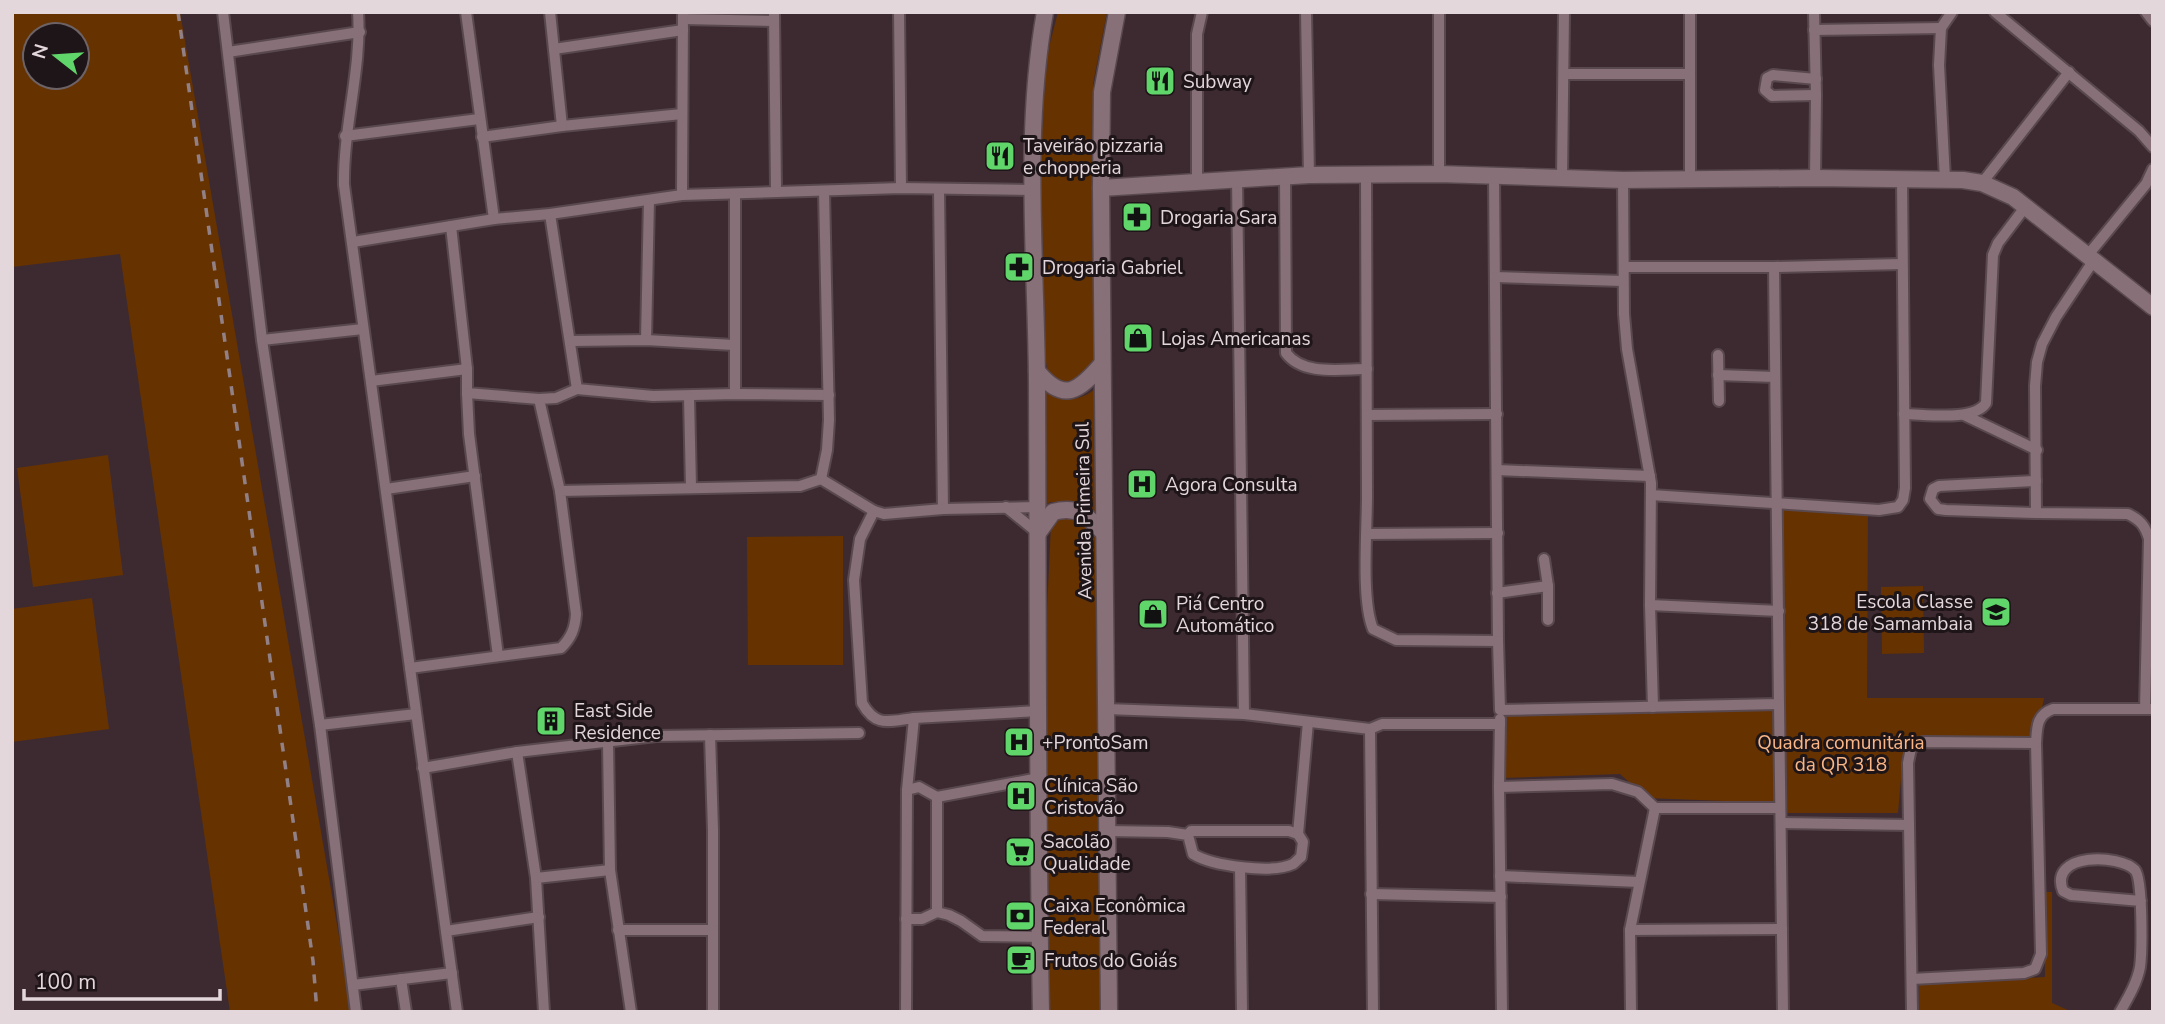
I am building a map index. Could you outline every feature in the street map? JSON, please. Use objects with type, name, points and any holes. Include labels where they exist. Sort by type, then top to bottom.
[{"type":"main road","points":[[1041,1012],[1037,371],[1033,190],[1037,58],[1045,12]]},
{"type":"main road","name":"Avenida Primeira Sul","points":[[1108,1012],[1101,188],[1102,92],[1117,12]]},
{"type":"main road","points":[[1101,188],[1285,175],[1439,174],[1623,180],[1945,179],[1982,183],[2014,197],[2153,307]]},
{"type":"main road","points":[[1037,371],[1052,387],[1069,391],[1086,383],[1102,364]]},
{"type":"main road","points":[[1038,533],[1053,512],[1070,509],[1088,516],[1104,533]]},
{"type":"street","points":[[223,12],[262,340],[320,725],[356,1012]]},
{"type":"street","points":[[358,12],[360,32],[345,136],[344,185],[457,1012]]},
{"type":"street","points":[[466,12],[494,219]]},
{"type":"street","points":[[550,12],[562,126]]},
{"type":"street","points":[[899,12],[901,188]]},
{"type":"street","points":[[1197,180],[1196,34],[1202,12]]},
{"type":"street","points":[[1306,12],[1309,175]]},
{"type":"street","points":[[1439,12],[1439,174]]},
{"type":"street","points":[[1562,179],[1564,12]]},
{"type":"street","points":[[1690,12],[1690,180]]},
{"type":"street","points":[[1814,12],[1815,178]]},
{"type":"street","points":[[1945,179],[1939,65],[1941,28],[1952,12]]},
{"type":"street","points":[[1995,12],[2139,131],[2152,145]]},
{"type":"street","points":[[2146,12],[2153,20]]},
{"type":"street","points":[[554,49],[683,20],[774,17],[776,191]]},
{"type":"street","points":[[682,195],[683,20]]},
{"type":"street","points":[[1814,30],[1941,28]]},
{"type":"street","points":[[228,52],[360,32]]},
{"type":"street","points":[[1982,183],[2069,72]]},
{"type":"street","points":[[1565,74],[1690,74]]},
{"type":"street","points":[[1816,79],[1773,75],[1767,78],[1765,86],[1765,90],[1772,96],[1816,95]]},
{"type":"street","points":[[482,137],[682,114]]},
{"type":"street","points":[[345,136],[479,119]]},
{"type":"street","points":[[2036,513],[2035,386],[2042,344],[2091,258],[2146,184],[2153,169]]},
{"type":"street","points":[[1285,175],[1286,353],[1292,361],[1322,370],[1367,369]]},
{"type":"street","points":[[1366,175],[1368,613],[1373,629],[1396,640],[1498,641]]},
{"type":"street","points":[[1494,176],[1503,1012]]},
{"type":"street","points":[[1237,178],[1244,714]]},
{"type":"street","points":[[1623,180],[1623,281],[1627,349],[1650,476],[1653,707]]},
{"type":"street","points":[[1651,495],[1879,510],[1898,507],[1903,500],[1905,488],[1902,180]]},
{"type":"street","points":[[353,242],[494,219],[550,214],[682,195],[901,188],[1033,190]]},
{"type":"street","points":[[939,190],[943,509]]},
{"type":"street","points":[[821,479],[827,450],[829,395],[824,191]]},
{"type":"street","points":[[735,194],[735,394]]},
{"type":"street","points":[[646,340],[649,200]]},
{"type":"street","points":[[1904,414],[1965,415],[1983,408],[1988,390],[1993,255],[1998,243],[2026,206]]},
{"type":"street","points":[[550,214],[577,389]]},
{"type":"street","points":[[451,226],[467,369],[468,434],[498,656]]},
{"type":"street","points":[[1624,267],[1902,264]]},
{"type":"street","points":[[1774,267],[1783,1012]]},
{"type":"street","points":[[1495,277],[1623,281]]},
{"type":"street","points":[[262,340],[363,328]]},
{"type":"street","points":[[571,341],[646,340],[734,345]]},
{"type":"street","points":[[1718,355],[1719,401]]},
{"type":"street","points":[[371,380],[467,369]]},
{"type":"street","points":[[1718,375],[1775,377]]},
{"type":"street","points":[[467,393],[539,399],[556,398],[577,389],[689,397],[735,394],[829,395]]},
{"type":"street","points":[[689,397],[691,487]]},
{"type":"street","points":[[410,668],[561,648],[570,639],[576,614],[560,491],[539,399]]},
{"type":"street","points":[[1367,415],[1497,414]]},
{"type":"street","points":[[1965,415],[2037,450]]},
{"type":"street","points":[[1497,470],[1650,476]]},
{"type":"street","points":[[386,489],[475,477]]},
{"type":"street","points":[[560,491],[800,486],[821,479],[874,511],[884,514],[943,509],[1037,507]]},
{"type":"street","points":[[1912,979],[2024,973],[2035,969],[2041,954],[2036,743],[2040,717],[2053,709],[2149,709],[2149,539],[2139,520],[2128,514],[1946,510],[1938,509],[1930,499],[1933,489],[1939,486],[2036,481]]},
{"type":"street","points":[[1006,507],[1038,533]]},
{"type":"street","points":[[874,511],[860,539],[854,580],[862,703],[870,716],[883,722],[1039,711]]},
{"type":"street","points":[[1367,534],[1498,533]]},
{"type":"street","points":[[1544,559],[1548,586],[1548,620]]},
{"type":"street","points":[[1497,593],[1548,586]]},
{"type":"street","points":[[1650,605],[1779,611]]},
{"type":"street","points":[[1500,710],[1779,704]]},
{"type":"street","points":[[1106,709],[1244,714],[1370,729],[1382,724],[1500,724]]},
{"type":"street","points":[[320,725],[416,714]]},
{"type":"street","points":[[906,1012],[907,790],[914,718]]},
{"type":"street","points":[[1188,835],[1190,849],[1199,858],[1213,863],[1240,867],[1276,867],[1292,864],[1301,857],[1303,842],[1298,834],[1308,722]]},
{"type":"street","points":[[1370,729],[1373,1012]]},
{"type":"street","points":[[423,768],[517,752],[656,736],[859,733]]},
{"type":"street","points":[[710,735],[713,1012]]},
{"type":"street","points":[[1912,1012],[1908,763],[1911,748],[1923,742],[2036,743]]},
{"type":"street","points":[[608,743],[610,870],[631,1012]]},
{"type":"street","points":[[517,752],[536,878],[544,1012]]},
{"type":"street","points":[[907,790],[919,787],[937,797],[1039,778]]},
{"type":"street","points":[[1499,787],[1612,784],[1638,792],[1655,808],[1780,808]]},
{"type":"street","points":[[937,797],[937,912]]},
{"type":"street","points":[[1631,1012],[1630,930],[1655,808]]},
{"type":"street","points":[[1781,823],[1909,825]]},
{"type":"street","points":[[1188,835],[1191,831],[1213,830],[1289,831],[1298,834]]},
{"type":"street","points":[[1107,831],[1188,835]]},
{"type":"street","points":[[2120,1012],[2140,966],[2141,901],[2139,876],[2131,866],[2109,860],[2070,864],[2063,870],[2060,884],[2063,891],[2081,898],[2141,901]]},
{"type":"street","points":[[1240,867],[1242,1012]]},
{"type":"street","points":[[536,878],[610,870]]},
{"type":"street","points":[[1500,876],[1639,883]]},
{"type":"street","points":[[2040,885],[2060,884]]},
{"type":"street","points":[[1371,894],[1501,897]]},
{"type":"street","points":[[906,919],[922,919],[937,912],[961,921],[982,936],[1040,937]]},
{"type":"street","points":[[446,931],[538,917]]},
{"type":"street","points":[[1630,930],[1782,929]]},
{"type":"street","points":[[618,930],[713,930]]},
{"type":"street","points":[[353,985],[452,973]]},
{"type":"street","points":[[401,979],[406,1012]]},
{"type":"green space","points":[[12,12],[180,12],[352,1012],[230,1012],[120,254],[12,267]]},
{"type":"green space","points":[[1058,12],[1107,12],[1093,84],[1095,368],[1072,386],[1049,377],[1046,362],[1038,182],[1046,59]]},
{"type":"green space","points":[[1042,387],[1056,396],[1069,399],[1083,396],[1097,388],[1099,520],[1082,504],[1050,502],[1044,507]]},
{"type":"green space","points":[[108,455],[123,575],[33,587],[17,468]]},
{"type":"green space","name":"Quadra comunitária da QR 318","points":[[1773,500],[1868,507],[1867,698],[2044,698],[2036,738],[1917,736],[1904,745],[1898,813],[1781,813]]},
{"type":"green space","points":[[1070,513],[1092,528],[1097,538],[1101,1012],[1043,1012],[1039,778],[1051,525],[1057,516]]},
{"type":"green space","points":[[843,536],[843,665],[748,665],[747,537]]},
{"type":"green space","points":[[1923,586],[1924,653],[1882,654],[1881,587]]},
{"type":"green space","points":[[92,598],[109,729],[12,742],[12,609]]},
{"type":"green space","points":[[1776,708],[1775,803],[1647,798],[1620,774],[1501,778],[1501,714]]},
{"type":"green space","points":[[2045,892],[2052,892],[2052,1003],[2072,1012],[1919,1012],[1919,984],[2045,977]]},
{"type":"railway","points":[[178,12],[313,961],[317,1012]]},
{"type":"place","name":"Subway","points":[[1160,81]]},
{"type":"place","name":"Taveirão pizzaria e chopperia","points":[[1000,156]]},
{"type":"place","name":"Drogaria Sara","points":[[1137,217]]},
{"type":"place","name":"Drogaria Gabriel","points":[[1019,267]]},
{"type":"place","name":"Lojas Americanas","points":[[1138,338]]},
{"type":"place","name":"Agora Consulta","points":[[1142,484]]},
{"type":"place","name":"Escola Classe 318 de Samambaia","points":[[1996,612]]},
{"type":"place","name":"Piá Centro Automático","points":[[1153,614]]},
{"type":"place","name":"East Side Residence","points":[[551,721]]},
{"type":"place","name":"+ProntoSam","points":[[1019,742]]},
{"type":"place","name":"Clínica São Cristovão","points":[[1021,796]]},
{"type":"place","name":"Sacolão Qualidade","points":[[1020,852]]},
{"type":"place","name":"Caixa Econômica Federal","points":[[1020,916]]},
{"type":"place","name":"Frutos do Goiás","points":[[1021,960]]}]
